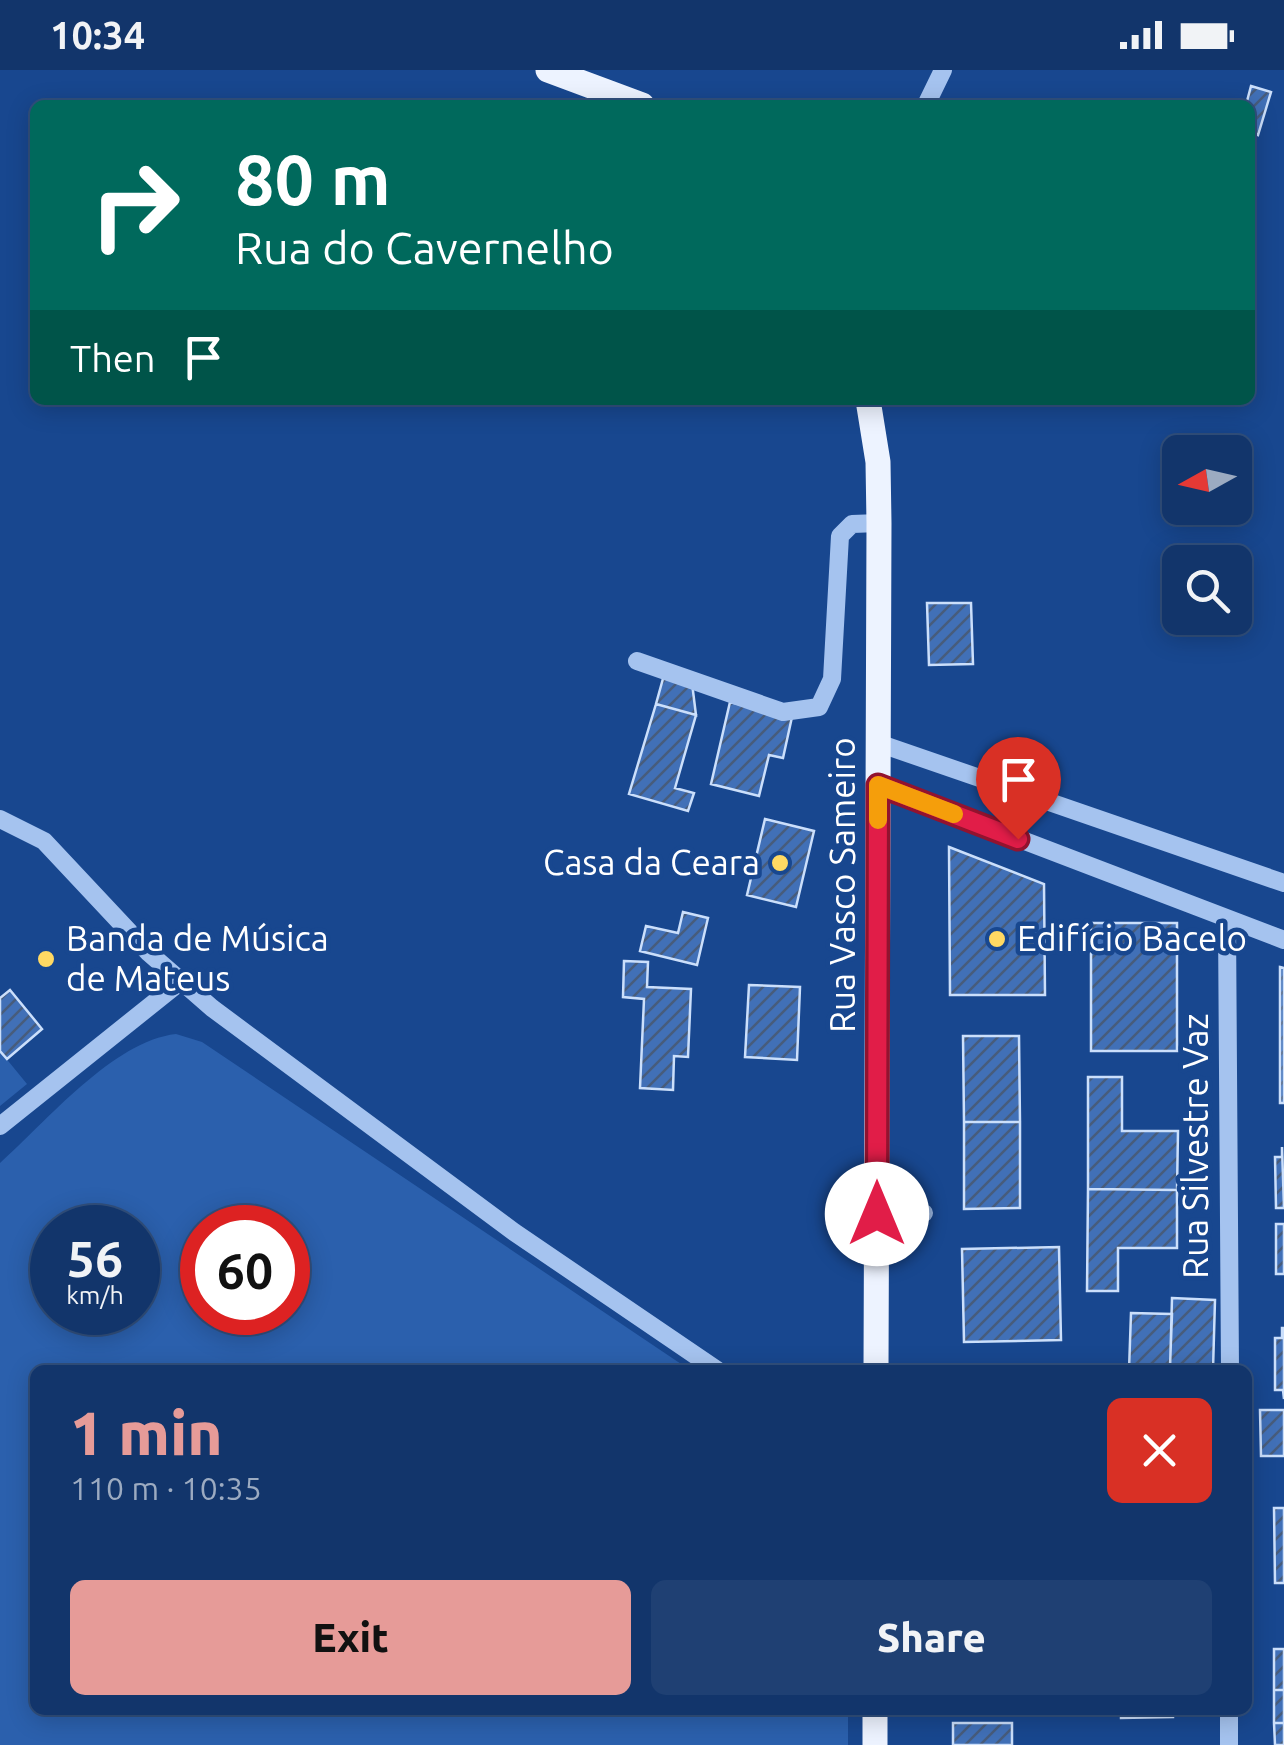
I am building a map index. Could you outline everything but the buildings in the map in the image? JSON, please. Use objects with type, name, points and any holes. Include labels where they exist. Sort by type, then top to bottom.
[{"type":"main road","points":[[548,70],[629,100]]},
{"type":"main road","name":"Rua Vasco Sameiro","points":[[869,405],[878,462],[879,523],[876,1365]]},
{"type":"main road","points":[[875,1715],[875,1745]]},
{"type":"street","points":[[928,100],[943,70]]},
{"type":"street","points":[[637,661],[783,712],[818,707],[832,680],[840,536],[852,524],[879,523]]},
{"type":"street","points":[[878,742],[1284,883]]},
{"type":"street","points":[[878,785],[1284,940]]},
{"type":"street","points":[[0,819],[44,840],[180,982],[514,1232],[709,1365]]},
{"type":"street","name":"Rua Silvestre Vaz","points":[[1227,921],[1230,1365]]},
{"type":"street","points":[[0,1126],[180,982]]},
{"type":"street","points":[[877,1214],[924,1213]]},
{"type":"street","points":[[1229,1715],[1229,1745]]},
{"type":"shaded area","points":[[176,1034],[202,1042],[683,1365],[30,1365],[30,1715],[848,1715],[848,1745],[0,1745],[0,1163],[105,1067],[152,1040]]},
{"type":"shaded area","points":[[0,1051],[27,1084],[0,1106]]},
{"type":"slow traffic","points":[[878,820],[878,785],[954,814]]},
{"type":"place","name":"Casa da Ceara","points":[[780,863]]},
{"type":"place","name":"Edifício Bacelo","points":[[997,939]]},
{"type":"place","name":"Banda de Música de Mateus","points":[[46,959]]},
{"type":"route","points":[[877,1214],[878,785],[1018,839]]}]
